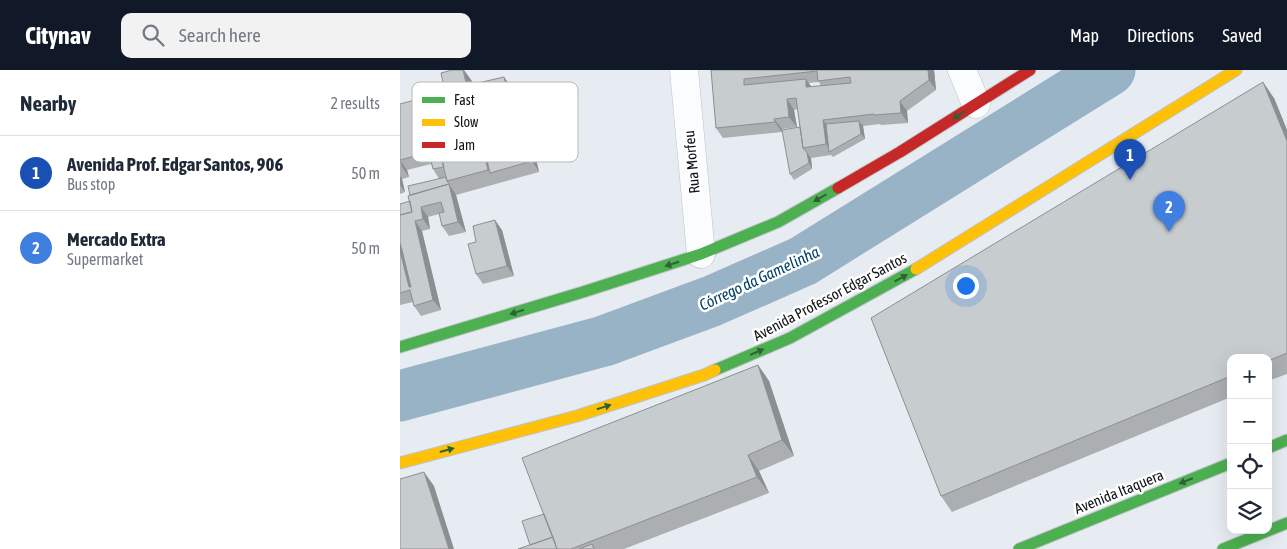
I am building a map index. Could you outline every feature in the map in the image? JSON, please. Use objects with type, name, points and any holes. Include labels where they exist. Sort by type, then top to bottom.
[{"type":"main road","points":[[400,347],[701,254],[778,222],[900,152],[1030,70]]},
{"type":"main road","name":"Avenida Professor Edgar Santos","points":[[400,463],[577,416],[704,375],[790,338],[906,275],[1236,70]]},
{"type":"main road","points":[[1272,446],[1287,440]]},
{"type":"main road","name":"Avenida Itaquera","points":[[1019,549],[1227,465]]},
{"type":"main road","points":[[1223,549],[1287,523]]},
{"type":"street","name":"Rua Morfeu","points":[[684,70],[701,254]]},
{"type":"street","points":[[962,70],[976,104]]},
{"type":"building","points":[[463,70],[466,82],[443,82],[441,73]]},
{"type":"building","points":[[711,70],[928,70],[929,80],[900,101],[901,113],[823,120],[826,144],[803,148],[796,98],[787,99],[789,117],[774,119],[775,122],[716,128]],"holes":[[[817,71],[818,81],[850,77],[851,83],[806,87],[806,79],[744,85],[744,79]]]},
{"type":"building","points":[[504,77],[505,82],[482,82]]},
{"type":"building","points":[[1263,82],[1287,141],[1287,353],[1272,359],[1272,354],[1227,354],[1227,378],[941,496],[871,318]]},
{"type":"building","points":[[412,101],[412,157],[400,160],[400,104]]},
{"type":"building","points":[[859,121],[861,134],[829,152],[826,124]]},
{"type":"building","points":[[800,127],[803,148],[807,153],[809,163],[790,174],[782,130]]},
{"type":"building","points":[[431,162],[443,162],[444,167],[433,169]]},
{"type":"building","points":[[442,162],[486,162],[488,170],[447,181]]},
{"type":"building","points":[[487,162],[528,162],[490,173]]},
{"type":"building","points":[[446,177],[449,184],[410,195],[408,186]]},
{"type":"building","points":[[449,184],[458,222],[442,226],[439,213],[444,212],[441,202],[421,207],[423,219],[415,221],[433,300],[414,306],[410,290],[400,293],[400,251],[409,287],[411,287],[400,242],[400,215],[412,212],[408,196]]},
{"type":"building","points":[[410,201],[412,212],[400,215],[400,204]]},
{"type":"building","points":[[495,220],[507,266],[476,274],[468,244],[476,242],[473,226]]},
{"type":"building","points":[[758,365],[782,440],[748,455],[757,477],[571,549],[557,549],[522,458]]},
{"type":"building","points":[[424,472],[449,549],[400,549],[400,479]]},
{"type":"building","points":[[544,514],[553,537],[530,545],[522,521]]},
{"type":"building","points":[[553,537],[557,549],[518,549]]},
{"type":"building","points":[[592,544],[594,549],[579,549]]},
{"type":"waterway","name":"Córrego da Gamelinha","points":[[400,396],[604,341],[712,301],[803,261],[1110,70]]},
{"type":"traffic: fast","points":[[400,347],[701,254],[778,222],[838,188]]},
{"type":"traffic: fast","points":[[715,370],[790,338],[916,269]]},
{"type":"traffic: fast","points":[[1272,446],[1287,440]]},
{"type":"traffic: fast","points":[[1019,549],[1227,465]]},
{"type":"traffic: fast","points":[[1223,549],[1287,523]]},
{"type":"traffic: slow","points":[[916,269],[1236,70]]},
{"type":"traffic: slow","points":[[400,463],[577,416],[715,370]]},
{"type":"traffic: jam","points":[[838,188],[900,152],[1030,70]]},
{"type":"place","name":"Avenida Prof. Edgar Santos, 906","points":[[1130,180]]},
{"type":"place","name":"Mercado Extra","points":[[1169,232]]}]
